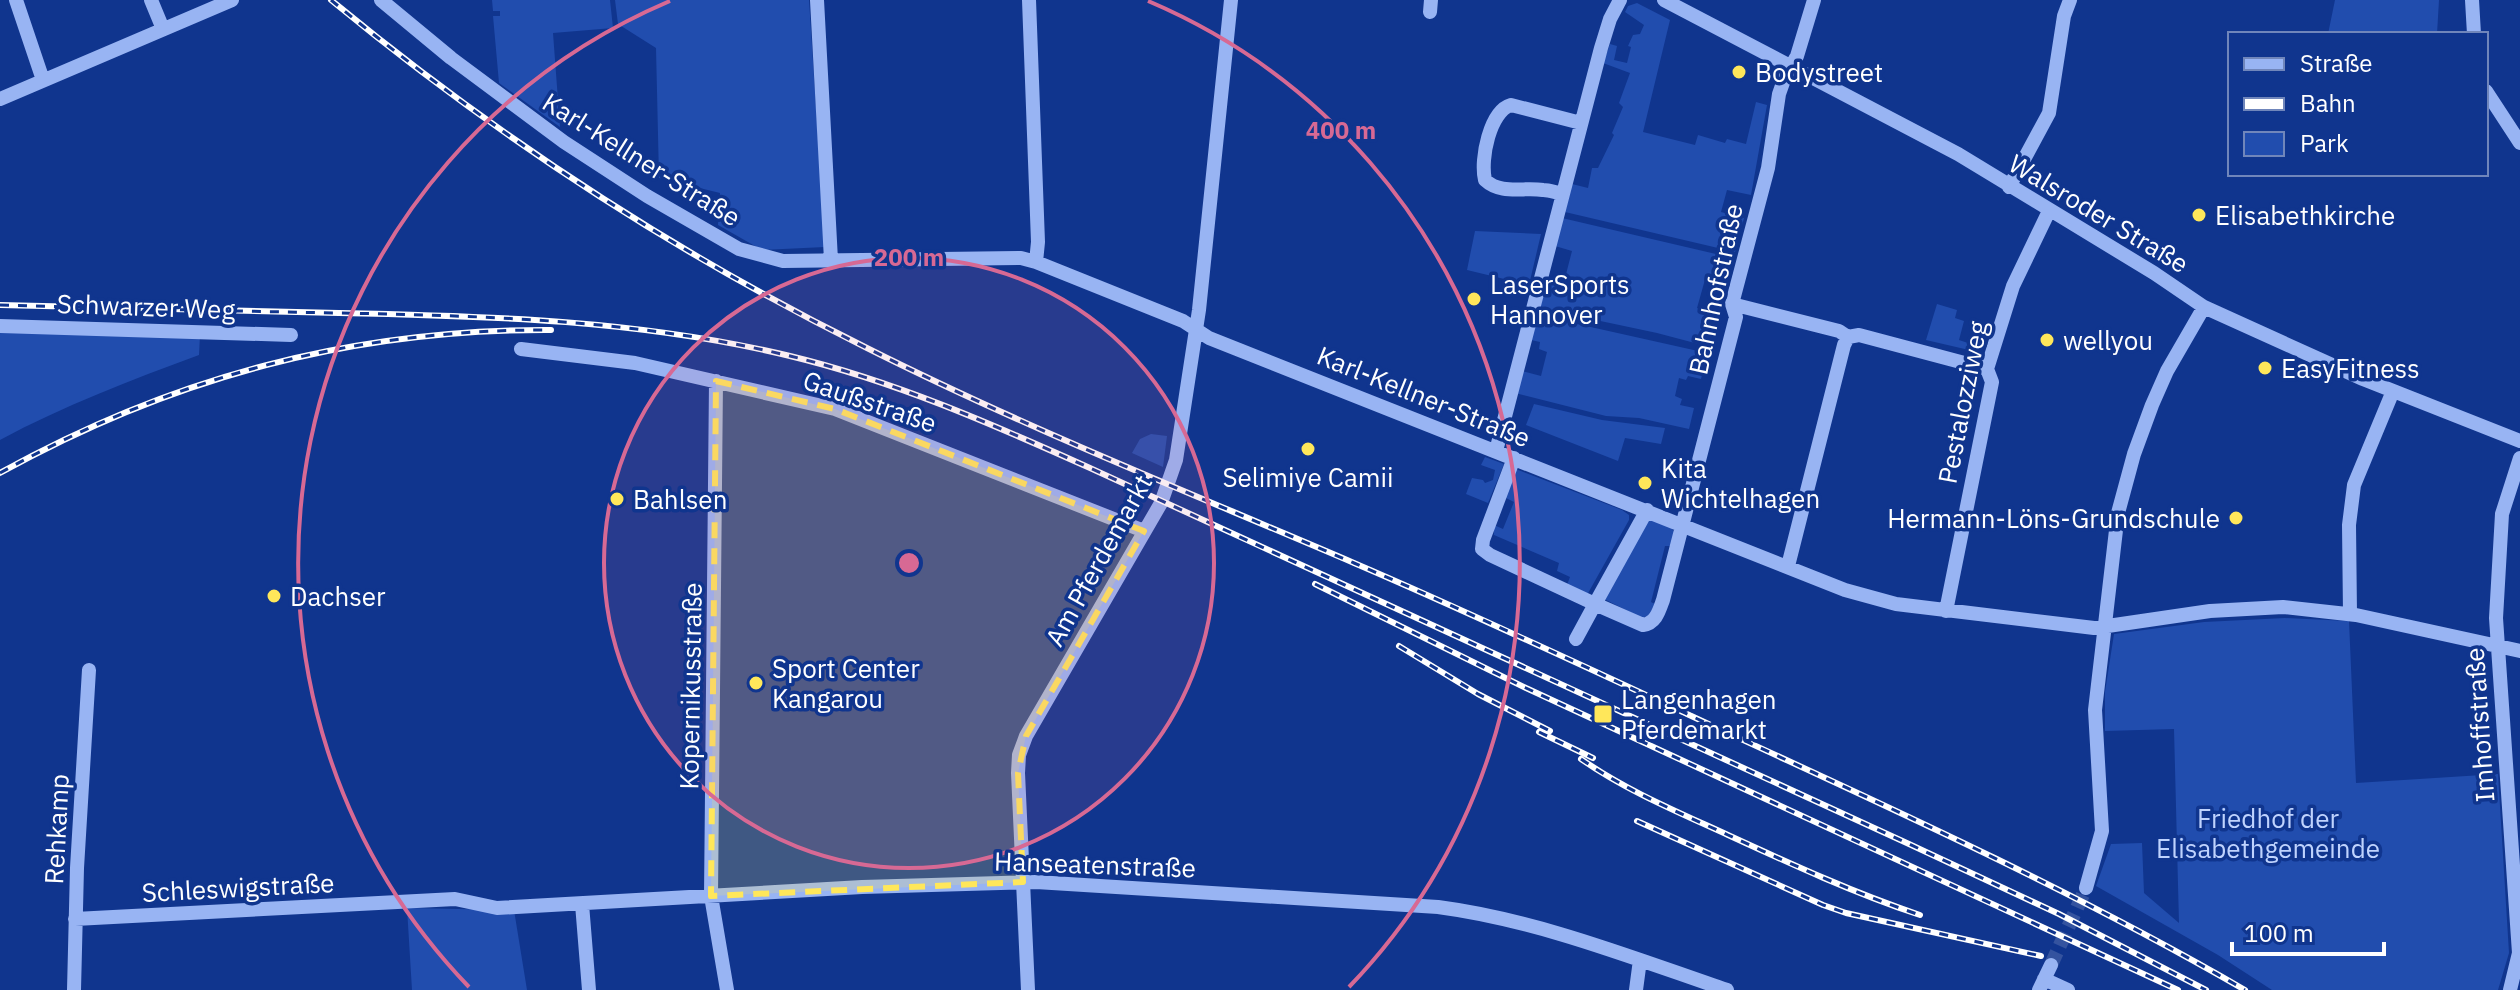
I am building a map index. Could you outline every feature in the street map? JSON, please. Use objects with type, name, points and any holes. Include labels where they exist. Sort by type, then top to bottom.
[{"type":"street","points":[[16,0],[43,80]]},
{"type":"street","points":[[151,0],[163,29]]},
{"type":"street","points":[[0,99],[232,0]]},
{"type":"street","name":"Karl-Kellner-Straße","points":[[381,0],[451,58],[564,142],[647,196],[739,249],[783,261],[1021,258],[1036,262],[1178,319],[1209,338],[1870,597],[1946,611],[2103,627],[2255,607],[2350,614],[2520,651]]},
{"type":"street","points":[[817,0],[831,260]]},
{"type":"street","points":[[1029,0],[1038,242],[1036,262]]},
{"type":"street","name":"Am Pferdemarkt","points":[[1028,990],[1018,773],[1022,745],[1173,477],[1196,329],[1231,0]]},
{"type":"street","points":[[1496,451],[1581,123],[1610,19],[1620,0]]},
{"type":"street","name":"Walsroder Straße","points":[[1664,0],[1958,154],[2154,273],[2204,307],[2393,391],[2520,441]]},
{"type":"street","name":"Bahnhofstraße","points":[[1595,604],[1638,624],[1649,624],[1656,617],[1663,600],[1736,317],[1732,304],[1768,168],[1779,94],[1797,56],[1814,0]]},
{"type":"street","points":[[2009,187],[2049,113],[2064,16],[2070,0]]},
{"type":"street","points":[[2472,0],[2474,32]]},
{"type":"street","points":[[2488,94],[2520,143]]},
{"type":"street","points":[[1563,194],[1492,186],[1485,180],[1483,160],[1496,114],[1503,107],[1511,105],[1581,123]]},
{"type":"street","name":"Pestalozziweg","points":[[1946,611],[1992,382],[1987,369],[2013,286],[2049,211]]},
{"type":"street","points":[[1732,304],[1839,331],[1848,337],[1859,335],[1987,369]]},
{"type":"street","points":[[2086,888],[2102,831],[2095,710],[2118,513],[2134,454],[2167,371],[2204,307]]},
{"type":"street","name":"Schwarzer Weg","points":[[0,326],[291,335]]},
{"type":"street","points":[[1788,566],[1848,337]]},
{"type":"street","name":"Gaußstraße","points":[[521,349],[635,363],[835,409],[1144,531]]},
{"type":"street","name":"Kopernikusstraße","points":[[716,381],[711,896],[727,990]]},
{"type":"street","points":[[2350,614],[2349,525],[2354,485],[2393,391]]},
{"type":"street","points":[[1514,458],[1482,549],[1595,604]]},
{"type":"street","name":"Imhoffstraße","points":[[2510,990],[2518,961],[2518,904],[2496,618],[2502,514],[2520,458]]},
{"type":"street","points":[[1576,639],[1647,510]]},
{"type":"street","name":"Rehkamp","points":[[74,990],[89,670]]},
{"type":"street","name":"Hanseatenstraße","points":[[404,902],[455,899],[497,908],[1023,882],[1438,907],[1501,919],[1640,960],[1727,990]]},
{"type":"street","name":"Schleswigstraße","points":[[75,919],[404,902]]},
{"type":"street","points":[[582,904],[589,990]]},
{"type":"street","points":[[1636,990],[1640,960]]},
{"type":"street","points":[[2045,978],[2068,990]]},
{"type":"highlighted area","points":[[716,381],[835,409],[1144,531],[1026,736],[1018,773],[1023,882],[711,896]]},
{"type":"green space","points":[[492,0],[610,0],[613,28],[553,33],[560,127],[499,83],[493,16],[500,16],[500,11],[493,11]]},
{"type":"green space","points":[[615,0],[809,0],[825,247],[762,250],[718,225],[720,193],[659,178],[656,48],[618,24]]},
{"type":"green space","points":[[2335,0],[2439,0],[2437,32],[2328,32]]},
{"type":"green space","points":[[1637,3],[1670,20],[1643,132],[1695,145],[1698,135],[1725,143],[1727,139],[1746,144],[1756,102],[1767,105],[1751,195],[1727,190],[1721,212],[1744,218],[1735,252],[1565,212],[1572,184],[1588,188],[1592,168],[1598,168],[1614,135],[1612,133],[1623,107],[1619,103],[1630,73],[1603,63],[1610,44],[1617,46],[1614,60],[1627,63],[1631,47],[1628,46],[1633,35],[1640,34],[1644,25],[1625,12],[1628,6]]},
{"type":"green space","points":[[1562,218],[1733,258],[1727,282],[1706,276],[1697,308],[1719,315],[1710,347],[1539,308],[1547,278],[1564,282],[1572,251],[1555,246]]},
{"type":"green space","points":[[1475,231],[1541,234],[1529,285],[1467,270]]},
{"type":"green space","points":[[1937,304],[1957,310],[1955,318],[1964,321],[1959,340],[1971,344],[1969,350],[1926,340]]},
{"type":"green space","points":[[1537,315],[1707,353],[1701,379],[1688,376],[1686,380],[1679,378],[1675,396],[1682,399],[1680,405],[1694,408],[1689,429],[1639,418],[1606,416],[1515,393],[1522,371],[1541,376],[1547,352],[1539,349],[1540,342],[1531,340]]},
{"type":"green space","points":[[0,331],[200,335],[199,355],[73,405],[0,440]]},
{"type":"green space","points":[[1534,404],[1602,420],[1665,428],[1661,444],[1625,438],[1618,461],[1526,425]]},
{"type":"green space","points":[[1151,434],[1167,436],[1163,467],[1132,453],[1140,439]]},
{"type":"green space","points":[[1485,457],[1504,464],[1488,503],[1466,494],[1472,478],[1485,483],[1493,480],[1495,470],[1481,465]]},
{"type":"green space","points":[[1513,468],[1629,515],[1587,595],[1567,585],[1570,577],[1557,571],[1559,563],[1494,535],[1494,525],[1503,529],[1514,502],[1502,496]]},
{"type":"green space","points":[[1649,518],[1670,525],[1675,534],[1671,546],[1665,546],[1651,602],[1657,605],[1642,618],[1604,599]]},
{"type":"green space","name":"Friedhof der Elisabethgemeinde","points":[[2285,618],[2349,621],[2356,783],[2498,774],[2509,953],[2498,990],[2272,990],[2218,955],[2096,886],[2111,844],[2142,843],[2144,893],[2179,923],[2174,729],[2105,731],[2105,692],[2114,634],[2204,622]]},
{"type":"green space","points":[[407,908],[514,910],[527,990],[412,990]]},
{"type":"tunnel","points":[[2051,965],[2086,888]]},
{"type":"railway","points":[[331,0],[457,98],[589,189],[725,273],[867,348],[987,406],[1448,604],[1861,794],[2055,888],[2245,990]]},
{"type":"railway","points":[[0,305],[453,316],[566,322],[734,344],[829,366],[905,391],[1090,468],[2059,914],[2206,990]]},
{"type":"railway","points":[[0,473],[65,439],[131,410],[198,385],[266,365],[335,349],[406,338],[551,330]]},
{"type":"railway","points":[[1315,584],[1526,688],[2178,990]]},
{"type":"railway","points":[[1399,646],[1478,694],[1550,731]]},
{"type":"railway","points":[[1539,732],[1593,758]]},
{"type":"railway","points":[[1581,759],[1598,771],[1690,818],[1823,878],[1920,915]]},
{"type":"railway","points":[[1637,821],[1846,913],[2041,956]]},
{"type":"place","name":"Bodystreet","points":[[1739,72]]},
{"type":"place","name":"Elisabethkirche","points":[[2199,215]]},
{"type":"place","name":"LaserSports Hannover","points":[[1474,299]]},
{"type":"place","name":"wellyou","points":[[2047,340]]},
{"type":"place","name":"EasyFitness","points":[[2265,368]]},
{"type":"place","name":"Selimiye Camii","points":[[1308,449]]},
{"type":"place","name":"Kita Wichtelhagen","points":[[1645,483]]},
{"type":"place","name":"Bahlsen","points":[[617,499]]},
{"type":"place","name":"Hermann-Löns-Grundschule","points":[[2236,518]]},
{"type":"place","name":"Dachser","points":[[274,596]]},
{"type":"place","name":"Sport Center Kangarou","points":[[756,683]]},
{"type":"place","name":"Langenhagen Pferdemarkt","points":[[1603,714]]}]
